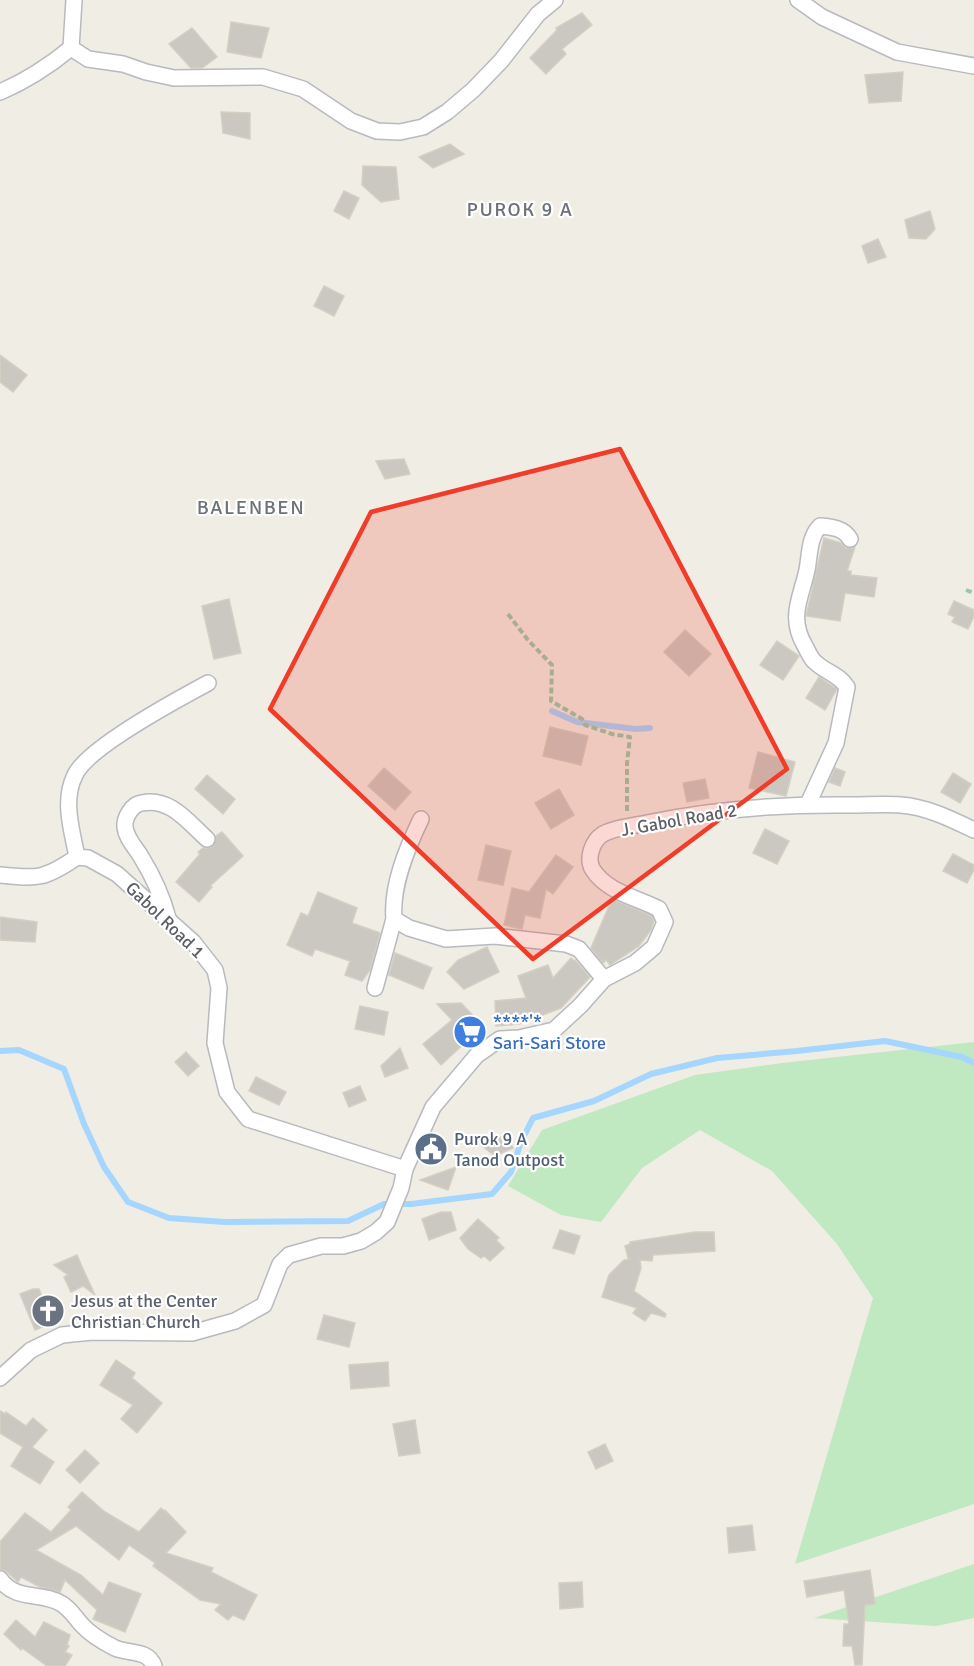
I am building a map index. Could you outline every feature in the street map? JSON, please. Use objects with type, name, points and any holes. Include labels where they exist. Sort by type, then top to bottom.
[{"type":"street","points":[[0,92],[21,83],[71,48],[74,0]]},
{"type":"street","points":[[71,48],[88,59],[123,64],[174,78],[262,77],[303,89],[351,121],[377,131],[400,132],[423,127],[447,112],[473,90],[501,61],[538,14],[555,0]]},
{"type":"street","points":[[798,0],[822,17],[897,52],[974,66]]},
{"type":"street","points":[[808,804],[836,743],[847,687],[842,680],[814,662],[800,639],[795,622],[798,596],[806,573],[813,533],[820,526],[832,527],[846,533],[850,540]]},
{"type":"street","points":[[0,875],[33,878],[56,871],[77,857],[68,808],[75,773],[87,760],[123,733],[167,704],[208,683]]},
{"type":"street","points":[[168,918],[163,897],[124,826],[128,814],[137,803],[157,802],[175,810],[207,839]]},
{"type":"street","name":"J. Gabol Road 2","points":[[0,1378],[31,1350],[62,1335],[92,1332],[192,1333],[235,1321],[264,1305],[280,1264],[290,1255],[313,1248],[344,1246],[361,1241],[376,1232],[387,1222],[401,1188],[405,1169],[433,1107],[477,1055],[500,1039],[519,1038],[554,1030],[604,979],[645,956],[654,947],[664,922],[659,909],[617,891],[600,878],[592,868],[590,855],[596,842],[604,834],[630,826],[709,811],[808,804],[903,805],[937,813],[974,830]]},
{"type":"street","points":[[375,988],[394,919],[398,881],[412,838],[421,819]]},
{"type":"street","name":"Gabol Road 1","points":[[77,857],[88,858],[117,874],[193,942],[215,970],[219,988],[215,1043],[227,1092],[248,1119],[405,1169]]},
{"type":"street","points":[[394,919],[409,928],[446,939],[495,936],[566,944],[579,949],[604,979]]},
{"type":"street","points":[[0,1579],[11,1592],[61,1603],[82,1626],[103,1642],[118,1649],[145,1654],[154,1666]]},
{"type":"path","points":[[966,590],[974,593]]},
{"type":"path","points":[[508,614],[528,640],[552,665],[551,701],[582,718],[585,725],[630,737],[627,762],[630,826]]},
{"type":"highlighted area","points":[[620,449],[787,769],[533,959],[270,709],[371,512]]},
{"type":"green space","points":[[974,1042],[974,1504],[795,1564],[873,1298],[837,1244],[772,1171],[700,1130],[642,1168],[601,1222],[561,1215],[508,1186],[542,1130],[695,1075]]},
{"type":"green space","points":[[974,1564],[974,1618],[936,1626],[814,1618]]},
{"type":"building","points":[[582,13],[592,25],[562,49],[566,54],[546,74],[530,58],[557,30],[556,28]]},
{"type":"building","points":[[231,22],[269,28],[261,58],[227,52]]},
{"type":"building","points":[[192,28],[217,57],[202,68],[191,68],[169,44]]},
{"type":"building","points":[[903,72],[901,101],[869,103],[865,75]]},
{"type":"building","points":[[221,112],[250,113],[250,139],[223,133]]},
{"type":"building","points":[[450,144],[464,154],[433,168],[419,157]]},
{"type":"building","points":[[363,166],[396,167],[399,199],[381,202],[362,185]]},
{"type":"building","points":[[344,191],[359,198],[349,219],[334,211]]},
{"type":"building","points":[[930,211],[935,229],[926,239],[909,238],[905,220]]},
{"type":"building","points":[[878,239],[886,257],[868,263],[862,246]]},
{"type":"building","points":[[324,286],[344,296],[334,316],[314,306]]},
{"type":"building","points":[[0,355],[27,375],[13,392],[0,382]]},
{"type":"building","points":[[404,459],[410,474],[385,479],[376,461]]},
{"type":"building","points":[[824,538],[841,543],[846,548],[855,547],[847,571],[851,571],[851,575],[877,578],[874,597],[845,593],[840,621],[806,616]]},
{"type":"building","points":[[229,599],[241,653],[214,659],[202,606]]},
{"type":"building","points":[[954,601],[974,610],[974,616],[968,629],[952,622],[955,617],[948,614]]},
{"type":"building","points":[[685,630],[711,654],[689,676],[664,652]]},
{"type":"building","points":[[777,641],[799,656],[783,680],[760,665]]},
{"type":"building","points":[[819,677],[837,689],[825,710],[806,698]]},
{"type":"building","points":[[550,727],[588,736],[581,765],[543,756]]},
{"type":"building","points":[[758,752],[795,762],[786,796],[749,788]]},
{"type":"building","points":[[384,768],[411,792],[395,810],[368,786]]},
{"type":"building","points":[[835,768],[845,772],[840,786],[829,782]]},
{"type":"building","points":[[953,773],[971,784],[960,803],[941,792]]},
{"type":"building","points":[[207,775],[235,799],[223,814],[195,789]]},
{"type":"building","points":[[705,779],[709,798],[687,802],[683,783]]},
{"type":"building","points":[[559,789],[574,815],[551,829],[535,803]]},
{"type":"building","points":[[765,829],[789,841],[777,864],[753,853]]},
{"type":"building","points":[[222,832],[243,856],[210,886],[212,887],[199,902],[176,882],[200,854],[198,852],[214,845],[216,836]]},
{"type":"building","points":[[486,845],[511,851],[503,885],[478,880]]},
{"type":"building","points":[[953,854],[974,865],[974,870],[967,883],[943,871]]},
{"type":"building","points":[[556,855],[573,867],[553,894],[546,889],[540,918],[525,915],[522,929],[504,925],[512,888],[529,892]]},
{"type":"building","points":[[318,892],[357,908],[352,923],[380,933],[370,970],[362,981],[345,975],[350,961],[315,949],[312,956],[287,945],[301,913],[308,916]]},
{"type":"building","points":[[612,899],[652,916],[654,921],[651,930],[639,946],[610,965],[606,960],[603,963],[591,948]]},
{"type":"building","points":[[0,917],[37,922],[35,942],[0,940]]},
{"type":"building","points":[[487,947],[499,972],[464,989],[447,972],[458,960]]},
{"type":"building","points":[[395,953],[432,968],[423,989],[389,975]]},
{"type":"building","points":[[571,958],[590,977],[561,1008],[519,1024],[496,1026],[495,1001],[526,998],[518,976],[548,965],[553,978]]},
{"type":"building","points":[[461,1003],[483,1026],[441,1065],[423,1044],[452,1020],[437,1004]]},
{"type":"building","points":[[360,1006],[388,1012],[384,1035],[355,1029]]},
{"type":"building","points":[[400,1048],[408,1068],[385,1077],[381,1066]]},
{"type":"building","points":[[186,1052],[199,1066],[188,1076],[175,1062]]},
{"type":"building","points":[[256,1077],[286,1092],[279,1105],[249,1091]]},
{"type":"building","points":[[360,1086],[366,1100],[349,1107],[343,1093]]},
{"type":"building","points":[[430,1137],[445,1143],[438,1160],[423,1153]]},
{"type":"building","points":[[491,1137],[508,1137],[513,1148],[495,1156],[478,1143]]},
{"type":"building","points":[[456,1167],[448,1190],[420,1180]]},
{"type":"building","points":[[441,1212],[451,1212],[456,1230],[429,1240],[422,1219]]},
{"type":"building","points":[[478,1219],[499,1238],[496,1240],[504,1248],[490,1261],[468,1249],[460,1238]]},
{"type":"building","points":[[560,1230],[580,1236],[574,1254],[553,1248]]},
{"type":"building","points":[[695,1232],[714,1232],[715,1251],[653,1255],[652,1261],[640,1260],[641,1268],[634,1291],[666,1314],[665,1317],[651,1313],[645,1321],[633,1313],[637,1308],[602,1297],[609,1275],[624,1260],[630,1259],[625,1246],[630,1242]]},
{"type":"building","points":[[77,1255],[95,1295],[83,1286],[71,1292],[64,1277],[68,1275],[54,1265]]},
{"type":"building","points":[[39,1289],[52,1323],[35,1330],[20,1294]]},
{"type":"building","points":[[324,1315],[355,1323],[349,1347],[317,1339]]},
{"type":"building","points":[[116,1360],[135,1373],[132,1378],[162,1403],[137,1433],[121,1419],[133,1405],[100,1385]]},
{"type":"building","points":[[388,1362],[389,1386],[351,1389],[349,1365]]},
{"type":"building","points":[[0,1411],[5,1414],[6,1412],[26,1426],[33,1418],[47,1430],[32,1447],[54,1462],[40,1484],[11,1466],[23,1447],[0,1433]]},
{"type":"building","points":[[415,1420],[420,1453],[399,1456],[393,1424]]},
{"type":"building","points":[[605,1444],[613,1461],[596,1469],[588,1452]]},
{"type":"building","points":[[85,1450],[99,1463],[80,1483],[66,1470]]},
{"type":"building","points":[[82,1492],[105,1512],[139,1532],[161,1508],[165,1510],[186,1532],[166,1553],[213,1568],[211,1572],[257,1595],[244,1620],[233,1615],[228,1620],[215,1610],[221,1604],[200,1600],[153,1566],[155,1563],[129,1545],[119,1560],[76,1526],[36,1550],[81,1575],[103,1595],[109,1582],[141,1594],[125,1632],[93,1619],[97,1610],[65,1580],[60,1592],[40,1587],[21,1577],[18,1582],[0,1569],[0,1542],[25,1513],[51,1532],[71,1510],[68,1507]]},
{"type":"building","points":[[752,1525],[755,1550],[729,1553],[727,1528]]},
{"type":"building","points":[[870,1570],[875,1604],[865,1605],[862,1665],[855,1665],[852,1646],[843,1646],[844,1624],[849,1624],[844,1590],[807,1597],[804,1581]]},
{"type":"building","points":[[582,1582],[583,1607],[560,1609],[559,1583]]},
{"type":"building","points":[[16,1620],[35,1637],[44,1622],[70,1635],[67,1645],[69,1646],[65,1652],[72,1655],[65,1666],[47,1666],[22,1648],[21,1650],[4,1634]]},
{"type":"waterway","points":[[552,711],[577,722],[636,729],[650,728]]},
{"type":"waterway","points":[[0,1051],[19,1050],[64,1069],[84,1124],[104,1167],[128,1202],[169,1218],[225,1222],[348,1221],[384,1204],[411,1204],[492,1194],[511,1172],[521,1142],[533,1118],[594,1101],[651,1074],[717,1058],[885,1041],[962,1057],[974,1063]]},
{"type":"place","name":"****'* Sari-Sari Store","points":[[470,1032]]},
{"type":"place","name":"Purok 9 A Tanod Outpost","points":[[431,1149]]},
{"type":"place","name":"Jesus at the Center Christian Church","points":[[48,1311]]},
{"type":"district","name":"PUROK 9 A","points":[[520,209]]},
{"type":"district","name":"BALENBEN","points":[[251,507]]}]
